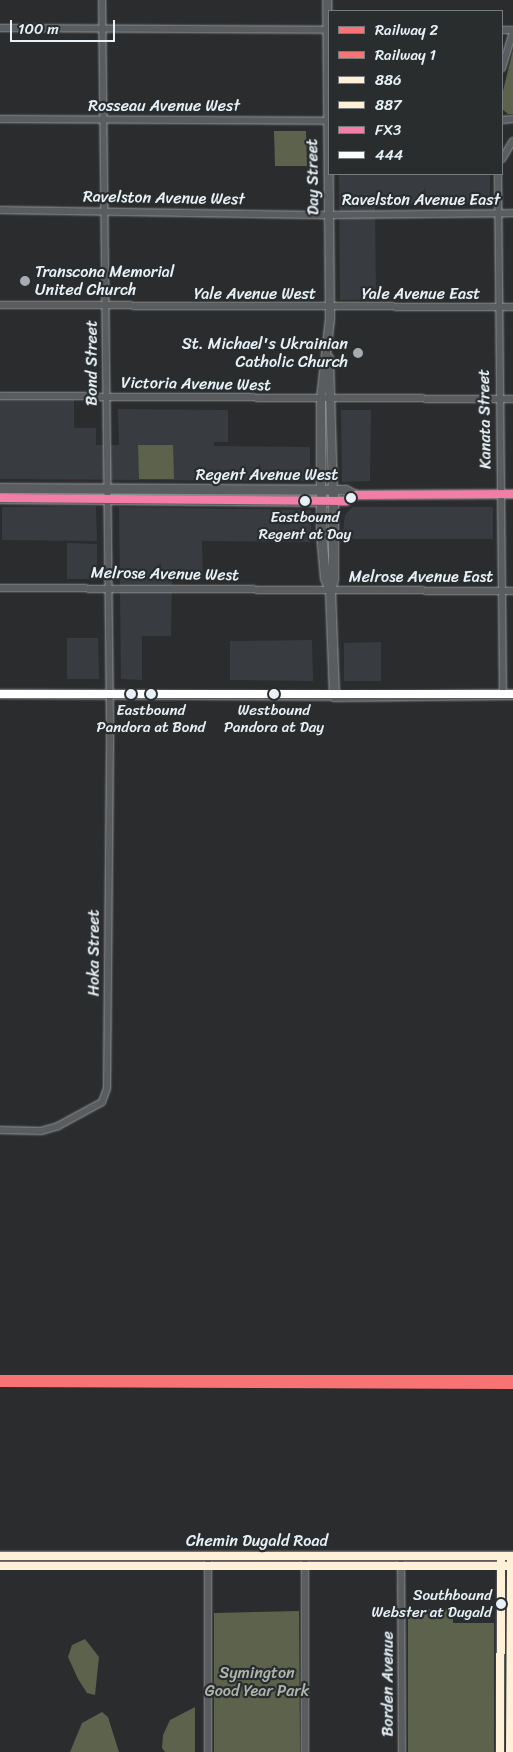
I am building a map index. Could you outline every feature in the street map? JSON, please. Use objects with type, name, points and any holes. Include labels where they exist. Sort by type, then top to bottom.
[{"type":"main road","name":"Regent Avenue West","points":[[0,488],[107,494],[332,501]]},
{"type":"main road","name":"Day Street","points":[[321,490],[325,578],[330,590],[334,696]]},
{"type":"main road","name":"Regent Avenue West","points":[[0,498],[333,490]]},
{"type":"main road","name":"Day Street","points":[[330,590],[334,579],[333,490]]},
{"type":"main road","points":[[334,696],[513,694]]},
{"type":"main road","name":"Chemin Dugald Road","points":[[0,1556],[513,1556]]},
{"type":"street","name":"Bond Street","points":[[102,0],[109,695]]},
{"type":"street","name":"Day Street","points":[[321,490],[321,399],[328,354],[330,308],[327,0]]},
{"type":"street","points":[[0,28],[328,30]]},
{"type":"street","points":[[503,65],[513,31]]},
{"type":"street","name":"Rosseau Avenue West","points":[[0,119],[328,121]]},
{"type":"street","points":[[503,157],[513,141]]},
{"type":"street","name":"Kanata Street","points":[[498,175],[503,694]]},
{"type":"street","name":"Ravelston Avenue West","points":[[0,210],[328,215]]},
{"type":"street","name":"Ravelston Avenue East","points":[[328,215],[513,213]]},
{"type":"street","name":"Yale Avenue West","points":[[0,305],[330,308]]},
{"type":"street","name":"Yale Avenue East","points":[[330,308],[513,307]]},
{"type":"street","name":"Day Street","points":[[328,354],[332,399],[333,490]]},
{"type":"street","name":"Victoria Avenue West","points":[[0,396],[321,399],[513,398]]},
{"type":"street","name":"Regent Avenue West","points":[[333,490],[346,490],[356,495]]},
{"type":"street","points":[[356,495],[513,494]]},
{"type":"street","name":"Regent Avenue West","points":[[332,501],[346,501],[356,495]]},
{"type":"street","name":"Melrose Avenue West","points":[[0,588],[330,590]]},
{"type":"street","name":"Melrose Avenue East","points":[[330,590],[513,590]]},
{"type":"street","points":[[0,694],[334,696]]},
{"type":"street","name":"Hoka Street","points":[[0,1130],[41,1131],[58,1126],[102,1102],[106,1094],[109,695]]},
{"type":"street","points":[[208,1556],[208,1752]]},
{"type":"street","points":[[305,1556],[305,1752]]},
{"type":"street","name":"Borden Avenue","points":[[401,1556],[402,1752]]},
{"type":"street","points":[[500,1752],[501,1556]]},
{"type":"shaded area","points":[[339,175],[490,175],[490,203],[375,204],[376,299],[340,300]]},
{"type":"shaded area","points":[[0,398],[74,398],[74,428],[96,428],[96,445],[119,445],[118,409],[228,410],[228,442],[214,442],[214,446],[310,447],[310,481],[0,479]]},
{"type":"shaded area","points":[[341,410],[371,410],[370,481],[342,482]]},
{"type":"shaded area","points":[[96,506],[97,541],[2,540],[2,507]]},
{"type":"shaded area","points":[[119,507],[311,510],[311,542],[202,541],[203,579],[172,579],[171,636],[142,636],[142,680],[121,679]]},
{"type":"shaded area","points":[[352,507],[493,507],[493,539],[342,539],[345,515]]},
{"type":"shaded area","points":[[67,543],[97,544],[97,579],[67,579]]},
{"type":"shaded area","points":[[67,638],[98,638],[99,679],[67,679]]},
{"type":"shaded area","points":[[312,640],[313,681],[230,680],[230,641]]},
{"type":"shaded area","points":[[381,642],[381,681],[344,681],[344,643]]},
{"type":"green space","points":[[513,50],[513,114],[508,114],[503,110],[503,91]]},
{"type":"green space","points":[[274,131],[306,131],[307,166],[275,166]]},
{"type":"green space","points":[[138,445],[173,445],[174,479],[139,479]]},
{"type":"green space","points":[[410,1609],[453,1609],[453,1623],[494,1623],[494,1752],[408,1752],[408,1611]]},
{"type":"green space","name":"Symington Good Year Park","points":[[299,1611],[300,1752],[214,1752],[214,1613]]},
{"type":"green space","points":[[85,1639],[99,1657],[95,1695],[87,1693],[68,1657],[72,1645]]},
{"type":"green space","points":[[195,1707],[195,1752],[165,1752],[162,1748],[163,1735],[170,1720]]},
{"type":"green space","points":[[102,1712],[108,1717],[119,1752],[70,1752],[82,1723]]},
{"type":"rail line","name":"1","points":[[0,1379],[513,1379]]},
{"type":"rail line","name":"2","points":[[0,1382],[513,1384]]},
{"type":"transit line","name":"FX3","points":[[0,498],[346,501],[356,495],[513,494]]},
{"type":"transit line","name":"444","points":[[0,694],[513,694]]},
{"type":"transit line","name":"886","points":[[0,1556],[513,1556]]},
{"type":"transit line","name":"886","points":[[500,1752],[501,1556]]},
{"type":"transit line","name":"887","points":[[510,1752],[511,1556]]},
{"type":"transit line","name":"887","points":[[0,1566],[513,1566]]},
{"type":"place","name":"Transcona Memorial United Church","points":[[25,281]]},
{"type":"place","name":"St. Michael's Ukrainian Catholic Church","points":[[358,353]]},
{"type":"place","name":"Eastbound Regent at Day","points":[[305,501]]},
{"type":"place","name":"Eastbound Pandora at Bond","points":[[151,694]]},
{"type":"place","name":"Westbound Pandora at Day","points":[[274,694]]},
{"type":"place","name":"Southbound Webster at Dugald","points":[[501,1604]]}]
